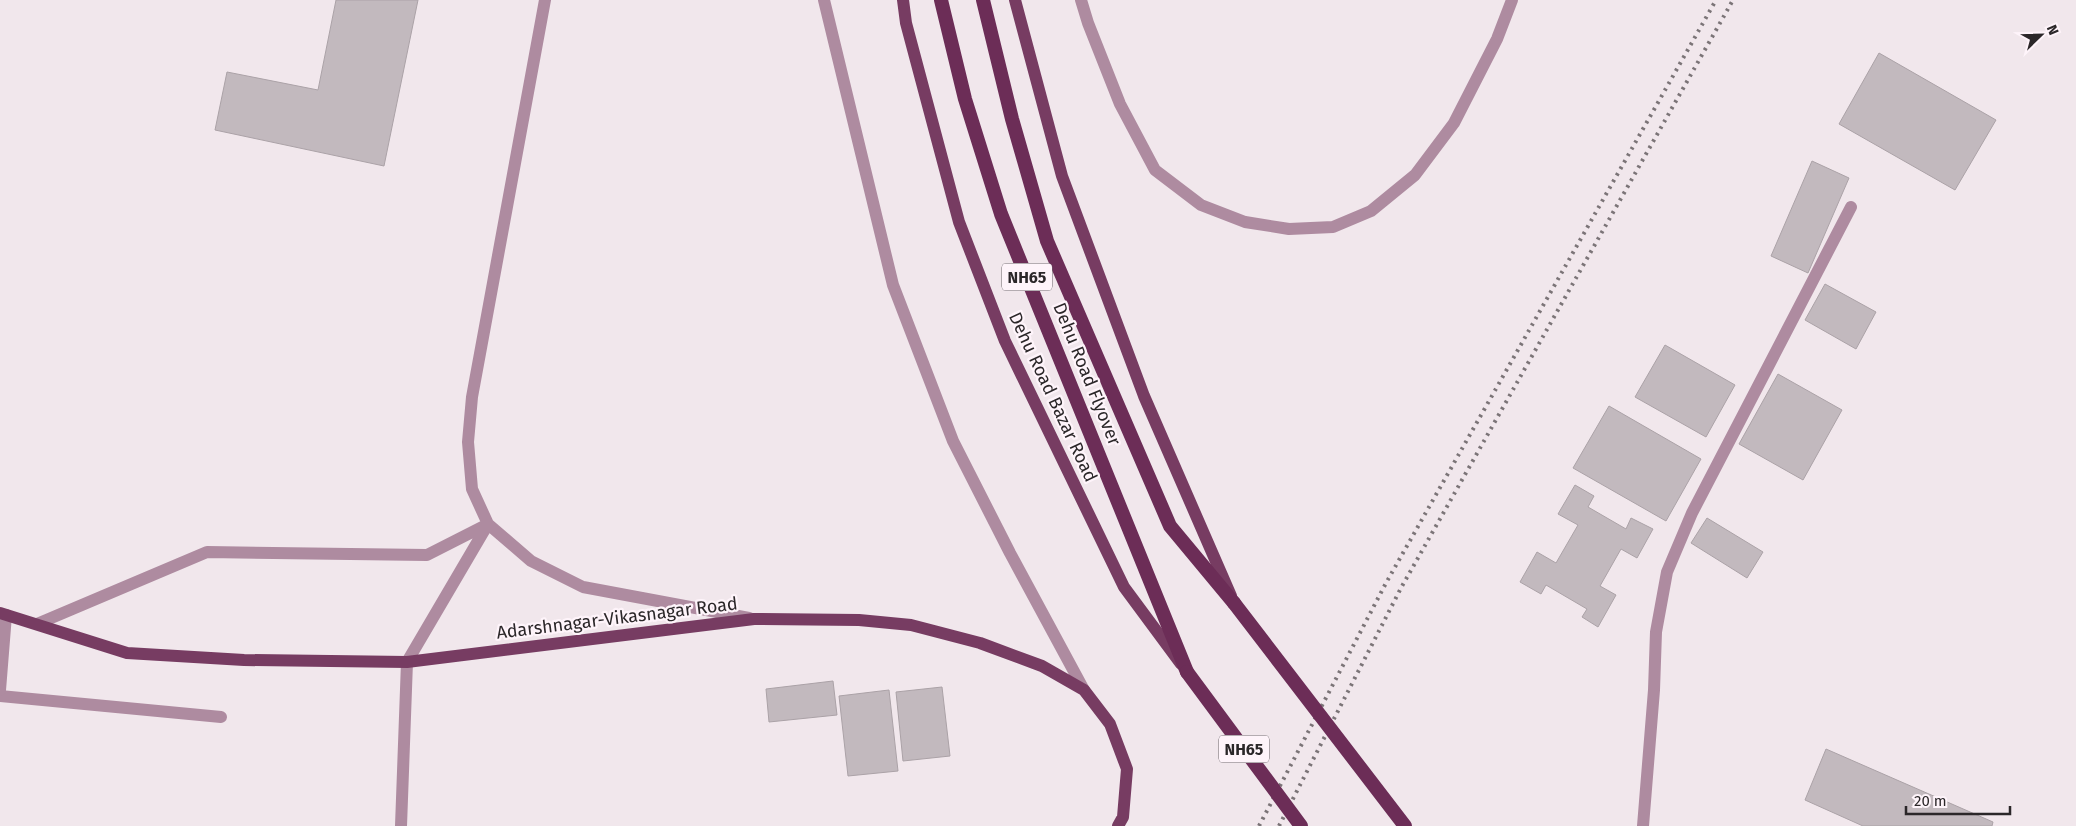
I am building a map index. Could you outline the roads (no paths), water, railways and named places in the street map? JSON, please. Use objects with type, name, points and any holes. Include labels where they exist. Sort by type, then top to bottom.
[{"type":"highway","name":"Dehu Road Flyover","points":[[941,0],[965,99],[1002,214],[1187,672]]},
{"type":"highway","name":"Dehu Road Flyover","points":[[983,0],[1012,119],[1047,241],[1170,526],[1234,603],[1405,826]]},
{"type":"highway","name":"NH65","points":[[1187,672],[1301,826]]},
{"type":"main road","name":"Dehu Road Bazar Road","points":[[903,0],[906,23],[958,222],[1005,341],[1124,587],[1187,672]]},
{"type":"main road","points":[[1015,0],[1062,176],[1144,396],[1234,603]]},
{"type":"main road","name":"Adarshnagar-Vikasnagar Road","points":[[3,614],[127,653],[244,660],[407,662],[754,619],[859,620],[912,625],[980,643],[1042,666],[1084,690],[1110,724],[1127,769],[1122,816],[1118,826]]},
{"type":"street","points":[[545,0],[472,397],[468,442],[472,489],[488,524],[531,561],[583,586],[754,619]]},
{"type":"street","points":[[824,0],[825,12],[893,285],[953,441],[1010,553],[1084,690]]},
{"type":"street","points":[[1081,0],[1088,23],[1120,104],[1155,170],[1201,205],[1245,222],[1289,229],[1333,227],[1371,212],[1415,175],[1454,123],[1497,39],[1512,0]]},
{"type":"street","points":[[1643,826],[1654,690],[1656,632],[1667,572],[1692,513],[1851,207]]},
{"type":"street","points":[[37,624],[206,552],[427,555],[488,524]]},
{"type":"street","points":[[401,826],[407,662],[488,524]]},
{"type":"street","points":[[0,690],[3,614]]},
{"type":"street","points":[[0,696],[222,717]]},
{"type":"railway","points":[[1259,826],[1386,583],[1716,0]]},
{"type":"railway","points":[[1279,826],[1401,588],[1733,0]]}]
